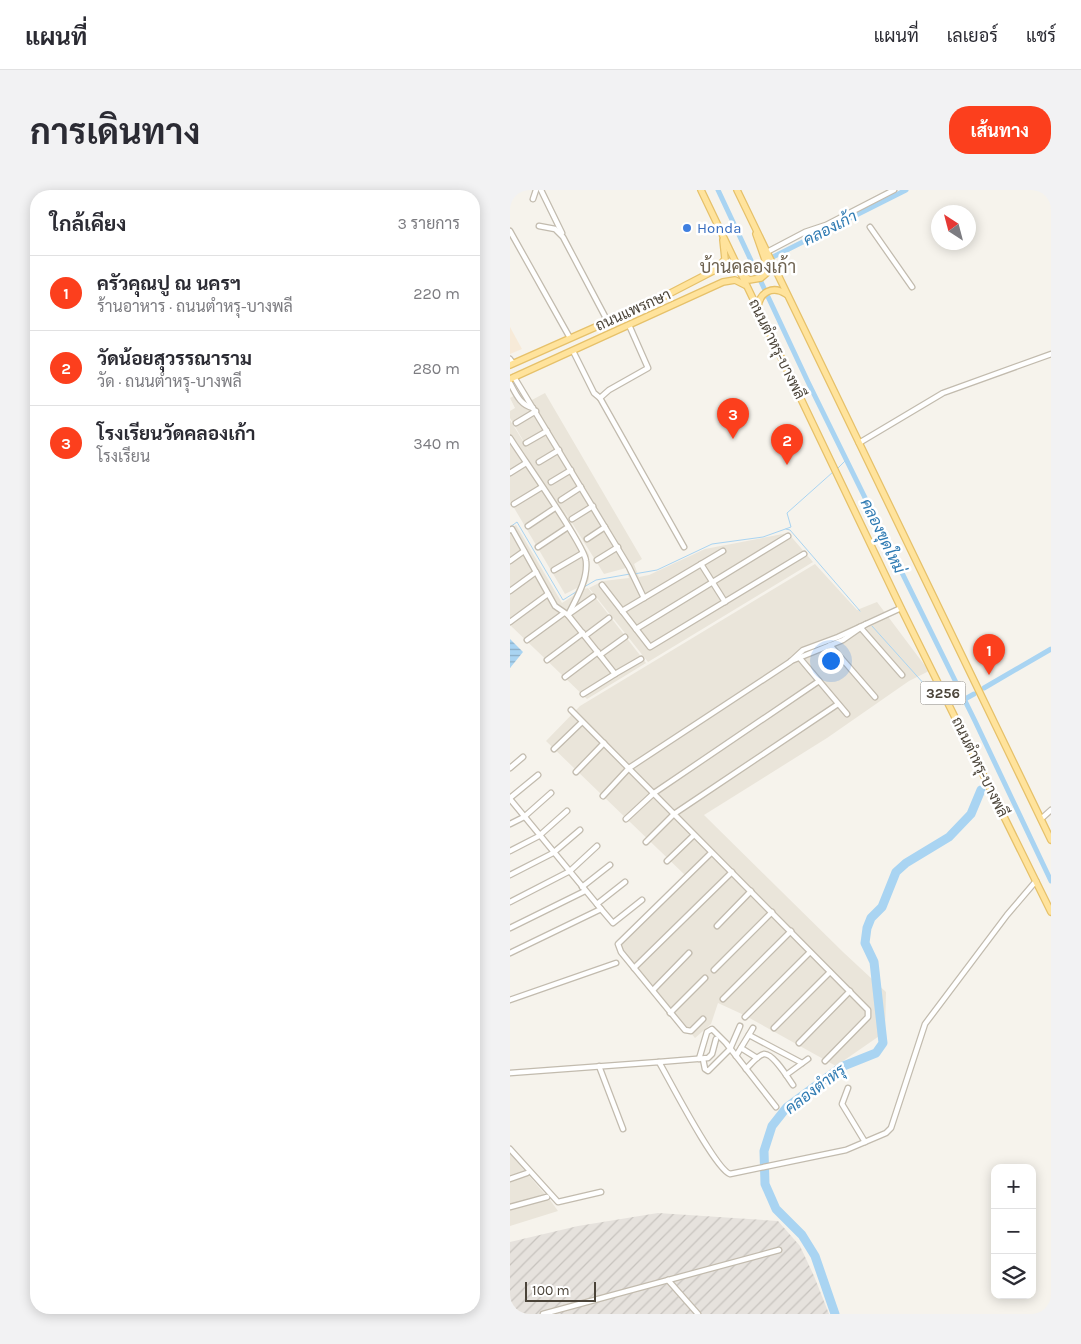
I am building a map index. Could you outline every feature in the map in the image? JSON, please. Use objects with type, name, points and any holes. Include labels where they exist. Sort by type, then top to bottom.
[{"type":"main road","name":"ถนนตำหรุ-บางพลี","points":[[701,190],[901,608],[1051,912]]},
{"type":"main road","name":"3256","points":[[736,190],[770,264],[788,296],[1051,840]]},
{"type":"main road","points":[[716,220],[744,276],[750,280],[767,274],[770,264]]},
{"type":"main road","points":[[719,284],[714,271],[721,267],[725,259],[721,231]]},
{"type":"main road","name":"ถนนแพรกษา","points":[[511,362],[608,322],[714,271]]},
{"type":"main road","name":"ถนนแพรกษา","points":[[511,380],[719,284],[735,280],[748,288]]},
{"type":"main road","points":[[758,310],[760,299],[764,293],[775,290],[788,296]]},
{"type":"street","points":[[533,199],[536,190]]},
{"type":"street","points":[[542,190],[563,237],[608,322]]},
{"type":"street","points":[[766,254],[805,232],[826,226],[894,190]]},
{"type":"street","points":[[539,226],[555,229],[563,237]]},
{"type":"street","points":[[870,228],[912,287]]},
{"type":"street","points":[[510,231],[570,338]]},
{"type":"street","points":[[600,398],[609,390],[648,368],[629,325]]},
{"type":"street","points":[[573,351],[594,393],[600,398],[684,547]]},
{"type":"street","points":[[859,443],[944,393],[1051,354]]},
{"type":"street","points":[[511,380],[535,409],[630,567],[634,581],[644,598]]},
{"type":"street","points":[[516,423],[535,409]]},
{"type":"street","points":[[526,443],[548,432]]},
{"type":"street","points":[[511,440],[568,527],[587,560],[582,586],[577,598],[566,614]]},
{"type":"street","points":[[539,462],[559,450]]},
{"type":"street","points":[[510,473],[526,463]]},
{"type":"street","points":[[551,482],[571,470]]},
{"type":"street","points":[[514,504],[542,487]]},
{"type":"street","points":[[562,500],[581,487]]},
{"type":"street","points":[[572,519],[593,506]]},
{"type":"street","points":[[528,526],[555,508]]},
{"type":"street","points":[[587,539],[605,526]]},
{"type":"street","points":[[538,547],[568,527]]},
{"type":"street","points":[[510,530],[512,529],[556,606],[566,614],[616,674]]},
{"type":"street","points":[[636,629],[788,536]]},
{"type":"street","points":[[597,560],[618,547]]},
{"type":"street","points":[[510,561],[524,551]]},
{"type":"street","points":[[622,611],[723,551]]},
{"type":"street","points":[[554,570],[583,553]]},
{"type":"street","points":[[602,586],[650,647],[804,554]]},
{"type":"street","points":[[701,564],[725,602]]},
{"type":"street","points":[[510,592],[536,572]]},
{"type":"street","points":[[510,622],[548,594]]},
{"type":"street","points":[[527,640],[593,597]]},
{"type":"street","points":[[798,657],[830,646],[867,624],[901,608]]},
{"type":"street","points":[[546,660],[609,618]]},
{"type":"street","points":[[603,796],[629,768],[798,657],[810,646],[861,628]]},
{"type":"street","points":[[861,628],[902,675]]},
{"type":"street","points":[[565,677],[625,637]]},
{"type":"street","points":[[826,641],[875,696]]},
{"type":"street","points":[[798,657],[847,714]]},
{"type":"street","points":[[583,694],[641,658]]},
{"type":"street","points":[[626,819],[654,793],[819,681]]},
{"type":"street","points":[[646,842],[674,814],[838,704]]},
{"type":"street","points":[[571,710],[868,1010],[868,1017],[825,1061]]},
{"type":"street","points":[[554,750],[582,722]]},
{"type":"street","points":[[576,772],[604,743]]},
{"type":"street","points":[[510,768],[524,758]]},
{"type":"street","points":[[538,775],[510,798],[553,853],[613,923],[642,900]]},
{"type":"street","points":[[510,824],[524,817],[551,793]]},
{"type":"street","points":[[1041,819],[1051,810]]},
{"type":"street","points":[[510,851],[539,836],[567,811]]},
{"type":"street","points":[[510,875],[553,853],[580,830]]},
{"type":"street","points":[[667,861],[694,835]]},
{"type":"street","points":[[510,902],[570,871],[597,846]]},
{"type":"street","points":[[703,1019],[687,1032],[618,948],[622,938],[712,853]]},
{"type":"street","points":[[510,928],[584,889],[610,865]]},
{"type":"street","points":[[634,968],[732,872]]},
{"type":"street","points":[[658,1062],[722,1169],[730,1174],[846,1150],[886,1133],[894,1122],[926,1024],[1002,922],[1036,881]]},
{"type":"street","points":[[597,904],[626,882]]},
{"type":"street","points":[[717,926],[751,891]]},
{"type":"street","points":[[510,954],[601,909]]},
{"type":"street","points":[[714,970],[772,912]]},
{"type":"street","points":[[723,999],[791,931]]},
{"type":"street","points":[[745,1017],[810,952]]},
{"type":"street","points":[[652,990],[689,953]]},
{"type":"street","points":[[510,1000],[616,963]]},
{"type":"street","points":[[774,1028],[830,972]]},
{"type":"street","points":[[670,1013],[705,978]]},
{"type":"street","points":[[799,1043],[850,991]]},
{"type":"street","points":[[740,1026],[730,1049],[708,1071],[705,1069],[701,1059],[710,1029],[730,1049],[736,1056],[776,1107]]},
{"type":"street","points":[[736,1056],[753,1028]]},
{"type":"street","points":[[749,1035],[802,1063]]},
{"type":"street","points":[[510,1073],[701,1059],[710,1057],[716,1039]]},
{"type":"street","points":[[741,1048],[757,1058]]},
{"type":"street","points":[[775,1061],[784,1053]]},
{"type":"street","points":[[746,1069],[757,1058],[765,1054],[775,1061],[793,1085]]},
{"type":"street","points":[[786,1075],[808,1059]]},
{"type":"street","points":[[599,1066],[623,1129]]},
{"type":"street","points":[[848,1088],[842,1104],[864,1142]]},
{"type":"street","points":[[510,1150],[558,1202],[601,1192]]},
{"type":"street","points":[[510,1179],[527,1173]]},
{"type":"street","points":[[510,1208],[547,1196]]},
{"type":"street","points":[[543,1314],[779,1250]]},
{"type":"street","points":[[668,1280],[698,1314]]},
{"type":"shaded area","points":[[510,327],[522,349],[510,354]]},
{"type":"shaded area","points":[[525,390],[530,401],[545,393],[642,559],[634,564],[639,577],[649,575],[705,549],[788,533],[813,562],[648,662],[589,588],[603,581],[629,578],[626,568],[604,574],[562,507],[589,555],[589,579],[584,589],[588,588],[646,663],[587,699],[510,625],[510,529],[516,525],[562,603],[573,596],[577,588],[565,594],[510,501],[510,420],[531,454],[510,418],[510,411],[515,408],[510,398]]},
{"type":"shaded area","points":[[815,564],[857,610],[877,602],[929,671],[909,681],[827,738],[704,815],[886,992],[885,1032],[836,1066],[744,1015],[718,1003],[711,1024],[695,1038],[617,945],[686,876],[546,741],[580,706]]},
{"type":"shaded area","points":[[510,1154],[550,1200],[558,1211],[510,1226]]},
{"type":"shaded area","points":[[658,1213],[778,1221],[800,1246],[829,1314],[510,1314],[510,1242],[578,1226]]},
{"type":"water","points":[[510,639],[523,652],[510,668]]},
{"type":"waterway","name":"คลองขุดใหม่","points":[[718,190],[808,382],[975,721],[1051,881]]},
{"type":"waterway","name":"คลองเก้า","points":[[755,266],[906,190]]},
{"type":"waterway","points":[[838,468],[846,460]]},
{"type":"waterway","points":[[634,574],[657,570],[712,544],[763,537],[791,527],[787,513],[833,472]]},
{"type":"waterway","points":[[510,527],[517,522],[563,600],[579,590]]},
{"type":"waterway","points":[[786,529],[790,530],[860,611]]},
{"type":"waterway","points":[[584,587],[596,580],[630,574]]},
{"type":"waterway","points":[[872,626],[934,695]]},
{"type":"waterway","points":[[984,688],[1051,649]]},
{"type":"waterway","points":[[965,699],[974,694]]},
{"type":"waterway","name":"คลองตำหรุ","points":[[835,1314],[815,1256],[802,1235],[776,1209],[765,1184],[764,1151],[772,1126],[787,1107],[841,1067],[876,1053],[883,1043],[874,962],[865,943],[867,928],[871,918],[882,907],[896,872],[906,863],[949,837],[971,814],[981,790]]},
{"type":"place","name":"Honda","points":[[687,228]]},
{"type":"place","name":"โรงเรียนวัดคลองเก้า","points":[[733,439]]},
{"type":"place","name":"วัดน้อยสุวรรณาราม","points":[[787,465]]},
{"type":"place","name":"ครัวคุณปู ณ นครฯ","points":[[989,675]]},
{"type":"district","name":"บ้านคลองเก้า","points":[[748,267]]}]
